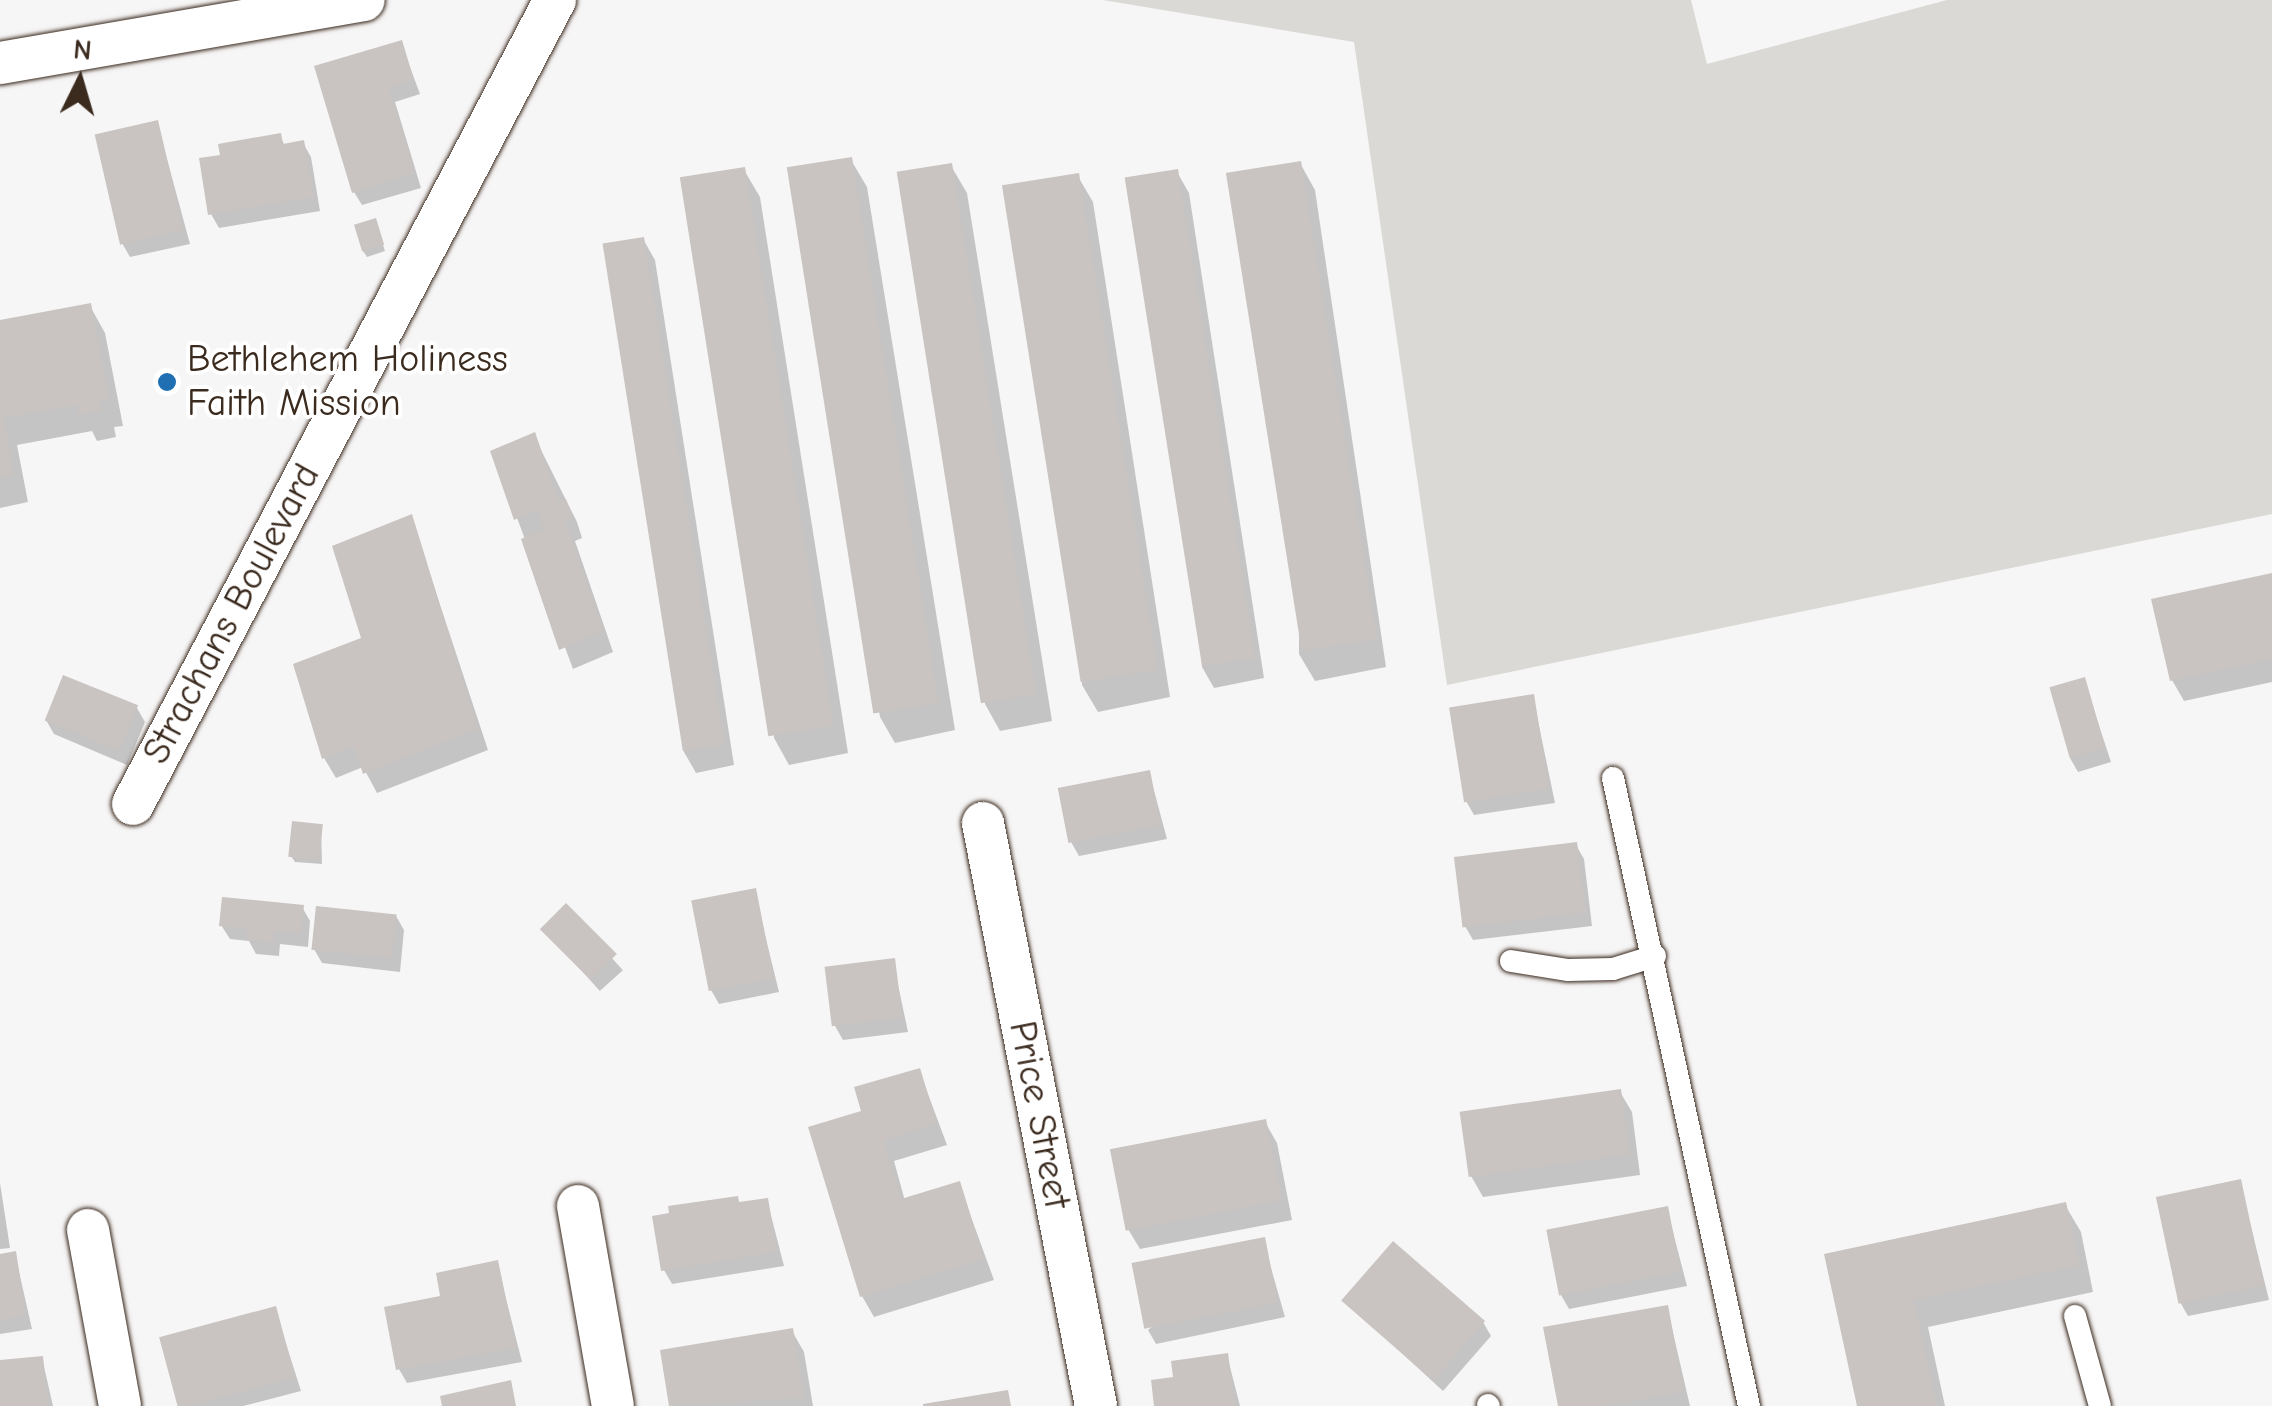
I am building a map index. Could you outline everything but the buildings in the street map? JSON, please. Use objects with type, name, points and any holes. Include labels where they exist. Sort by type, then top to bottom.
[{"type":"street","points":[[0,62],[364,0]]},
{"type":"street","name":"Strachans Boulevard","points":[[132,804],[556,0]]},
{"type":"street","name":"Price Street","points":[[982,823],[1096,1406]]},
{"type":"street","points":[[578,1206],[613,1406]]},
{"type":"street","points":[[88,1230],[120,1406]]},
{"type":"lane","points":[[1613,778],[1655,956],[1749,1406]]},
{"type":"lane","points":[[1511,960],[1568,970],[1613,969],[1655,956]]},
{"type":"lane","points":[[2075,1316],[2100,1406]]},
{"type":"shaded area","points":[[1103,0],[1691,0],[1707,64],[1947,0],[2272,0],[2272,514],[1447,685],[1354,42]]},
{"type":"place","name":"Bethlehem Holiness Faith Mission","points":[[167,382]]}]
